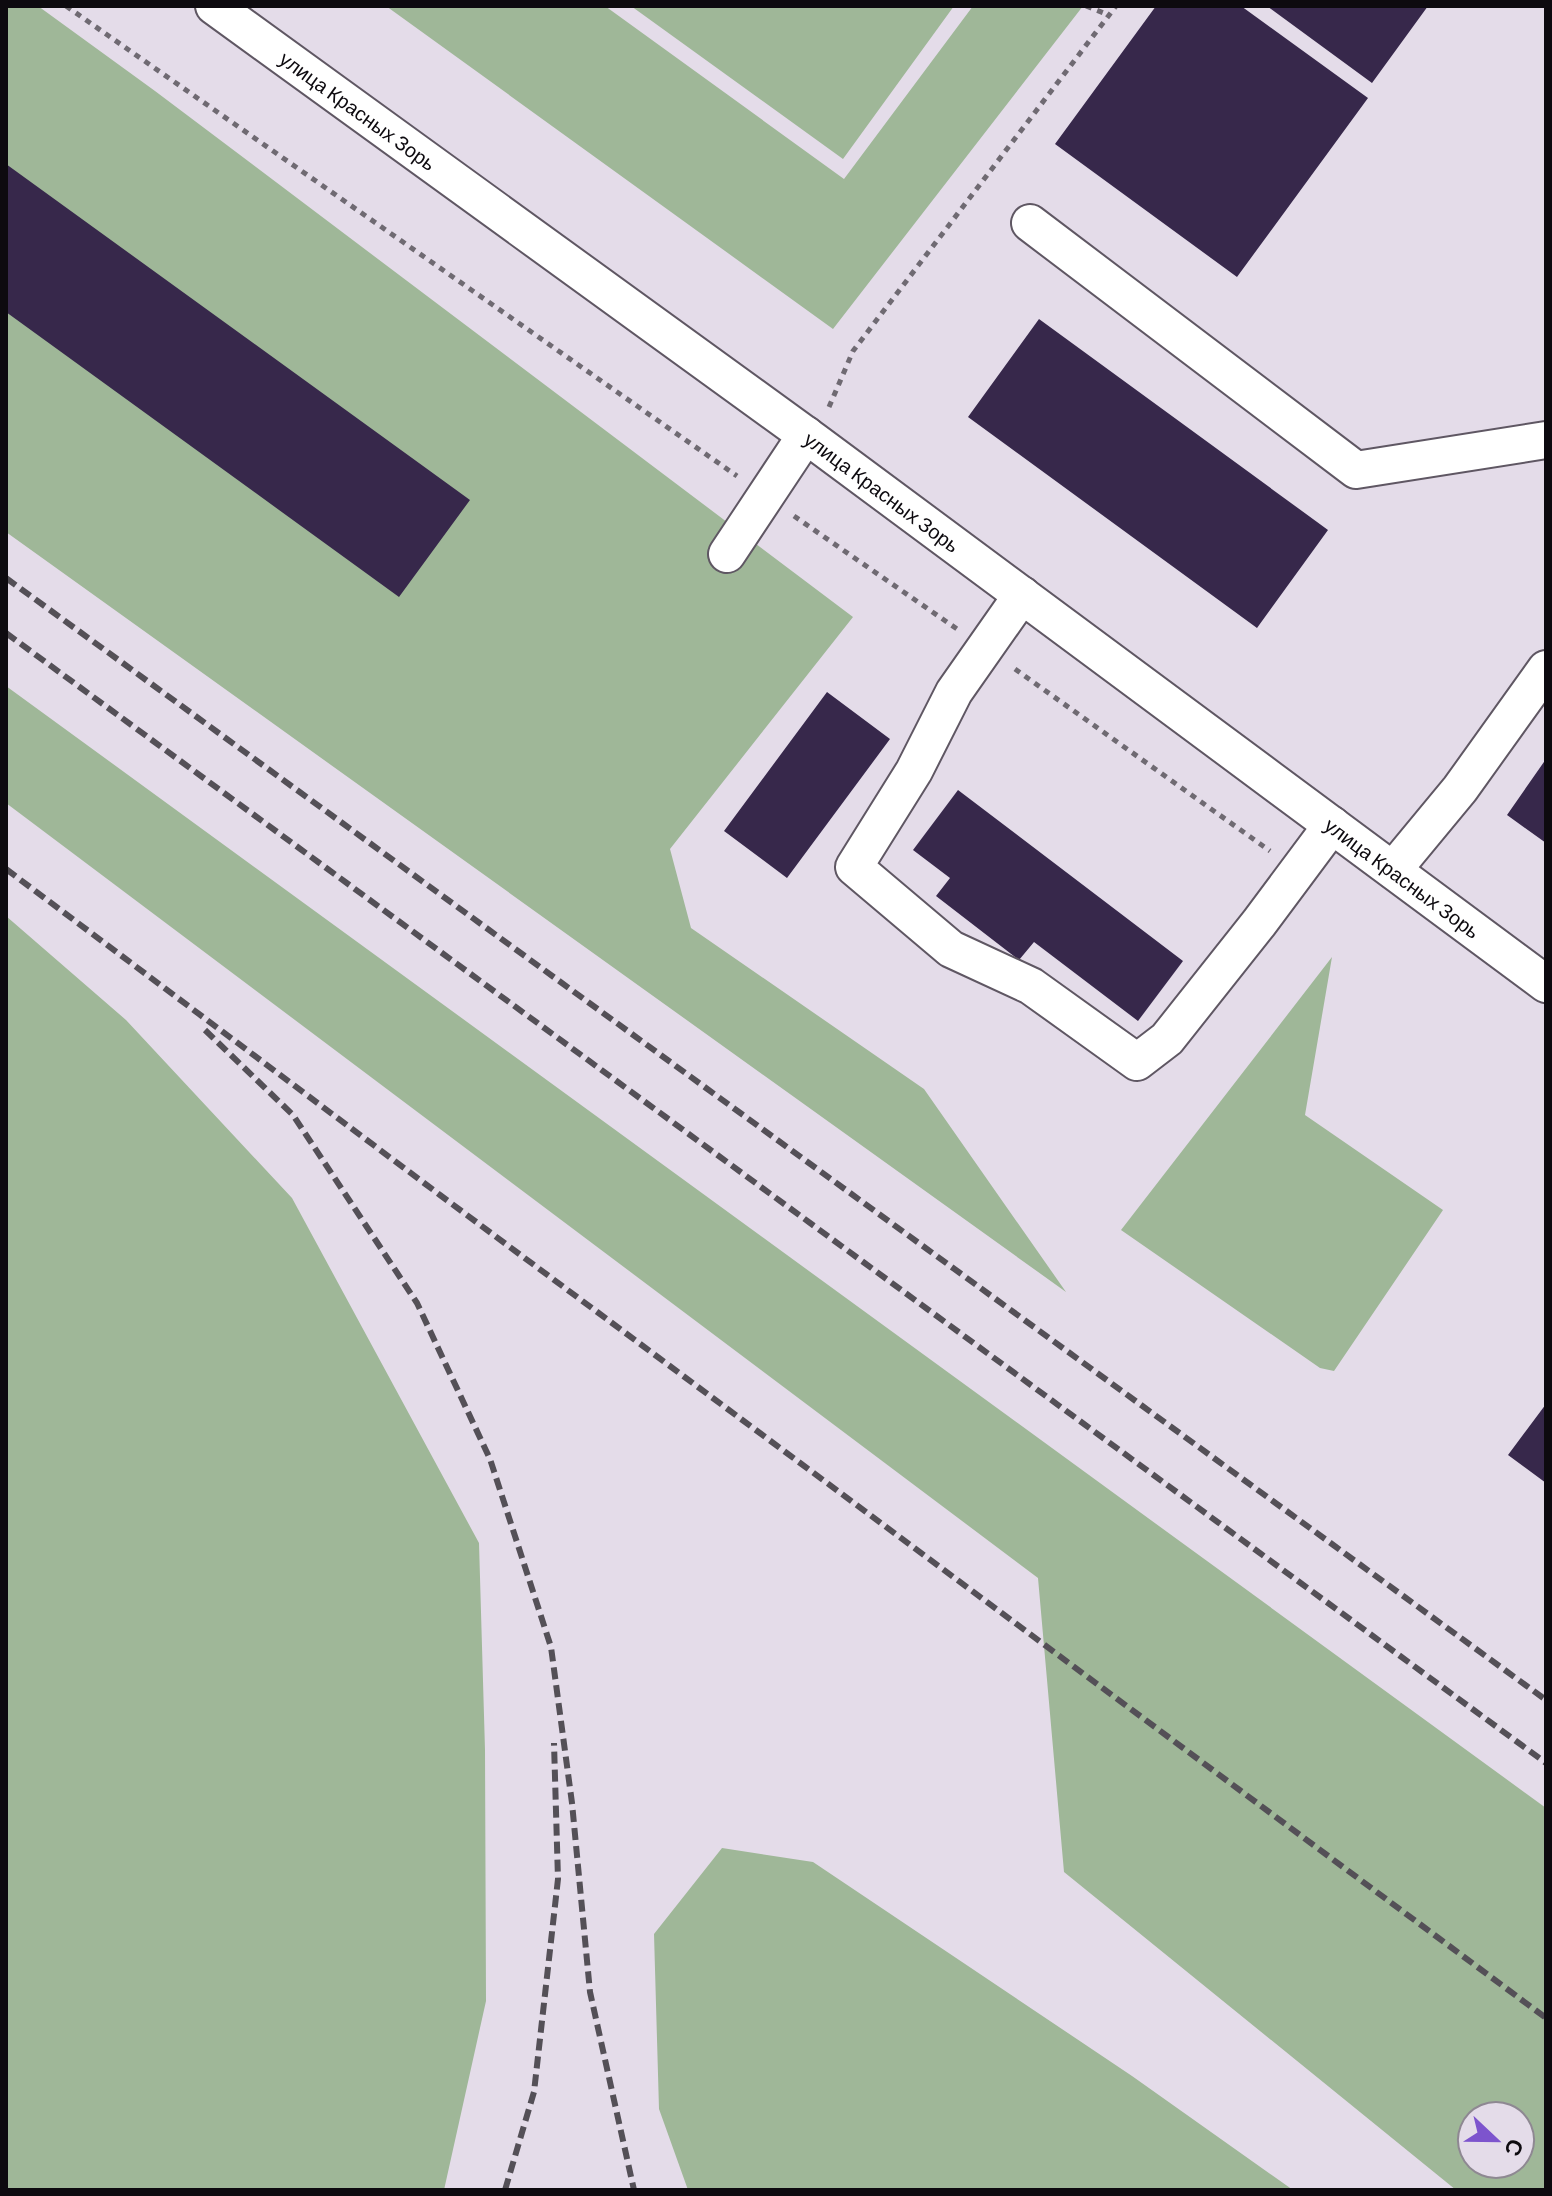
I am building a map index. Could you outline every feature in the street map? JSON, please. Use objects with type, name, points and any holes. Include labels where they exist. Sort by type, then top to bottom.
[{"type":"street","name":"улица Красных Зорь","points":[[214,6],[810,438],[1546,984]]},
{"type":"street","points":[[1030,223],[1356,470],[1546,440]]},
{"type":"street","points":[[727,554],[765,496],[810,438]]},
{"type":"street","points":[[1022,595],[954,692],[914,771],[854,867],[951,949],[1031,986],[1137,1062],[1167,1039],[1332,825]]},
{"type":"street","points":[[1393,870],[1460,789],[1546,669]]},
{"type":"path","points":[[66,6],[985,648],[1298,871]]},
{"type":"path","points":[[1086,6],[1109,15]]},
{"type":"path","points":[[810,438],[853,351],[1116,6]]},
{"type":"green space","points":[[6,6],[38,6],[853,617],[670,849],[691,928],[924,1089],[1066,1292],[6,532]]},
{"type":"green space","points":[[386,6],[605,6],[844,179],[973,6],[1083,6],[833,329]]},
{"type":"green space","points":[[631,6],[954,6],[843,159]]},
{"type":"green space","points":[[6,686],[1546,1808],[1546,2190],[1456,2190],[1064,1872],[1038,1578],[6,803]]},
{"type":"green space","points":[[6,916],[126,1020],[292,1198],[479,1543],[485,1750],[486,2001],[444,2190],[6,2190]]},
{"type":"green space","points":[[1332,957],[1305,1115],[1443,1210],[1334,1371],[1320,1368],[1121,1230]]},
{"type":"green space","points":[[722,1848],[813,1862],[1132,2076],[1293,2190],[688,2190],[659,2109],[654,1934]]},
{"type":"building","points":[[1156,6],[1241,6],[1368,98],[1237,277],[1055,144]]},
{"type":"building","points":[[1267,6],[1428,6],[1372,83]]},
{"type":"building","points":[[6,164],[470,500],[399,597],[6,312]]},
{"type":"building","points":[[1039,319],[1328,530],[1257,628],[968,417]]},
{"type":"building","points":[[827,692],[890,739],[787,878],[724,831]]},
{"type":"building","points":[[1546,759],[1546,843],[1507,815]]},
{"type":"building","points":[[958,790],[1183,961],[1138,1021],[1034,942],[1019,960],[936,896],[950,878],[913,850]]},
{"type":"building","points":[[1546,1404],[1546,1483],[1508,1455]]},
{"type":"railway","points":[[6,578],[1546,1700]]},
{"type":"railway","points":[[6,633],[1546,1763]]},
{"type":"railway","points":[[6,869],[1546,2018]]},
{"type":"railway","points":[[205,1030],[293,1115],[417,1303],[490,1459],[551,1647],[572,1803],[590,1992],[634,2190]]},
{"type":"railway","points":[[505,2190],[534,2092],[558,1879],[554,1743]]}]
